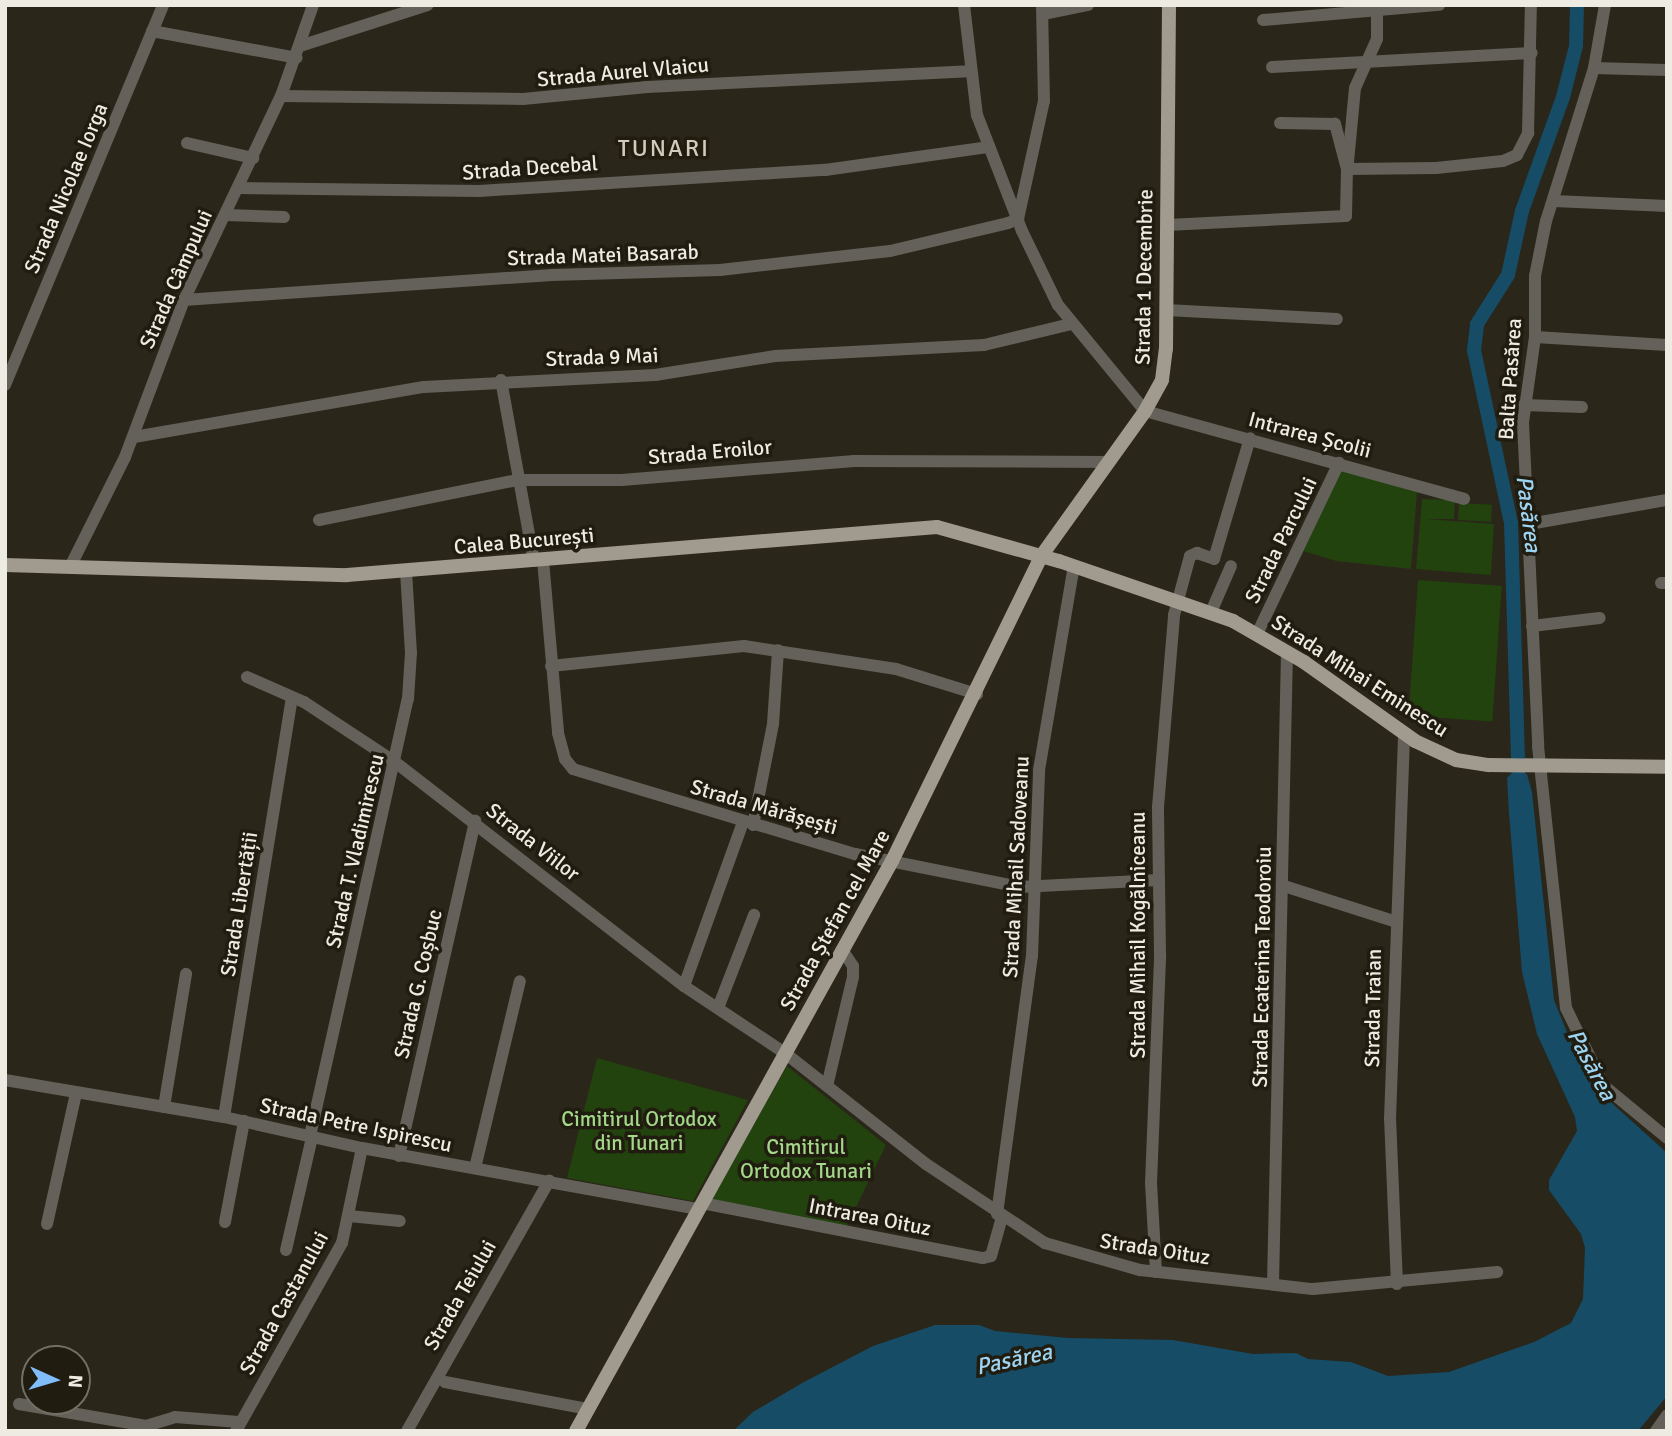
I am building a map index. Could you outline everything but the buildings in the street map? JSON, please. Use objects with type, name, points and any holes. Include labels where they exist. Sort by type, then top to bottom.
[{"type":"main road","name":"Strada 1 Decembrie","points":[[1042,555],[1146,411],[1165,365],[1169,5]]},
{"type":"main road","name":"Calea București","points":[[5,565],[330,576],[406,572],[930,527],[1042,555]]},
{"type":"main road","name":"Strada Mihai Eminescu","points":[[1042,555],[1212,612],[1257,634],[1404,733],[1456,760],[1502,766],[1667,767]]},
{"type":"main road","name":"Strada Ștefan cel Mare","points":[[576,1431],[892,861],[977,694],[1042,555]]},
{"type":"street","name":"Strada Nicolae Iorga","points":[[5,385],[163,5]]},
{"type":"street","name":"Strada Câmpului","points":[[69,567],[134,437],[184,300],[281,96],[299,52],[313,5]]},
{"type":"street","points":[[152,31],[299,52],[428,5]]},
{"type":"street","points":[[964,5],[969,71],[977,115],[1045,280],[1071,324],[1146,411]]},
{"type":"street","points":[[1018,219],[1044,101],[1042,9],[1088,5]]},
{"type":"street","points":[[1263,20],[1377,7],[1439,5]]},
{"type":"street","points":[[1347,169],[1436,168],[1517,155],[1528,133],[1532,53],[1531,5]]},
{"type":"street","name":"Balta Pasărea","points":[[1605,5],[1594,68],[1537,257],[1535,337],[1524,405],[1535,766],[1566,1007],[1604,1086],[1667,1138]]},
{"type":"street","points":[[1167,225],[1344,217],[1355,88],[1377,39],[1377,7]]},
{"type":"street","points":[[1272,67],[1532,53]]},
{"type":"street","points":[[1594,68],[1667,70]]},
{"type":"street","name":"Strada Aurel Vlaicu","points":[[281,96],[523,99],[647,87],[969,71]]},
{"type":"street","points":[[1280,123],[1335,124],[1347,169]]},
{"type":"street","points":[[187,143],[253,158]]},
{"type":"street","name":"Strada Decebal","points":[[239,188],[480,191],[825,170],[989,147]]},
{"type":"street","points":[[1554,201],[1667,206]]},
{"type":"street","points":[[226,215],[284,217]]},
{"type":"street","name":"Strada Matei Basarab","points":[[184,300],[552,275],[720,270],[890,251],[1018,219]]},
{"type":"street","points":[[1166,310],[1337,319]]},
{"type":"street","name":"Strada 9 Mai","points":[[134,437],[424,387],[501,380],[655,376],[775,356],[984,345],[1071,324]]},
{"type":"street","points":[[1535,337],[1667,345]]},
{"type":"street","name":"Strada Mărășești","points":[[501,380],[517,480],[538,560],[558,733],[565,759],[573,769],[748,823],[892,861],[1037,889],[1159,880]]},
{"type":"street","points":[[1524,405],[1582,407]]},
{"type":"street","name":"Intrarea Școlii","points":[[1146,411],[1464,499]]},
{"type":"street","name":"Strada Mihail Kogălniceanu","points":[[1156,1272],[1151,1183],[1160,776],[1176,599],[1190,556],[1197,553],[1214,559],[1250,438]]},
{"type":"street","name":"Strada Eroilor","points":[[319,520],[517,480],[622,480],[854,461],[1109,462]]},
{"type":"street","name":"Strada Parcului","points":[[1257,634],[1339,463]]},
{"type":"street","points":[[1529,524],[1667,500]]},
{"type":"street","name":"Strada Mihail Sadoveanu","points":[[1000,1216],[1028,989],[1037,889],[1039,770],[1074,566]]},
{"type":"street","points":[[1212,612],[1231,566]]},
{"type":"street","name":"Strada T. Vladimirescu","points":[[286,1250],[395,762],[411,679],[406,572]]},
{"type":"street","points":[[1532,626],[1600,618]]},
{"type":"street","points":[[551,666],[715,646],[778,650],[895,669],[977,694]]},
{"type":"street","points":[[684,986],[748,823],[773,724],[778,650]]},
{"type":"street","name":"Strada Ecaterina Teodoroiu","points":[[1272,1284],[1284,886],[1287,652]]},
{"type":"street","name":"Strada Viilor","points":[[247,677],[292,697],[395,762],[475,821],[684,986],[785,1053]]},
{"type":"street","name":"Strada Libertății","points":[[223,1117],[292,697]]},
{"type":"street","name":"Strada Traian","points":[[1397,1283],[1390,1160],[1394,921],[1404,733]]},
{"type":"street","name":"Strada G. Coșbuc","points":[[399,1156],[475,821]]},
{"type":"street","points":[[1284,886],[1394,921]]},
{"type":"street","points":[[718,1009],[754,915]]},
{"type":"street","points":[[827,1086],[853,977],[853,967],[843,951]]},
{"type":"street","points":[[164,1107],[186,974]]},
{"type":"street","points":[[475,1168],[520,981]]},
{"type":"street","name":"Strada Oituz","points":[[785,1053],[1000,1216],[1045,1242],[1077,1254],[1156,1272],[1324,1289],[1497,1272]]},
{"type":"street","name":"Strada Petre Ispirescu","points":[[5,1080],[244,1121],[399,1156],[701,1206]]},
{"type":"street","points":[[47,1224],[76,1093]]},
{"type":"street","points":[[225,1222],[244,1121]]},
{"type":"street","name":"Strada Castanului","points":[[237,1426],[342,1243],[362,1149]]},
{"type":"street","name":"Strada Teiului","points":[[407,1431],[549,1181]]},
{"type":"street","name":"Intrarea Oituz","points":[[701,1206],[983,1258],[991,1256],[1000,1216]]},
{"type":"street","points":[[349,1216],[400,1221]]},
{"type":"street","points":[[445,1382],[588,1409]]},
{"type":"street","points":[[19,1404],[139,1425],[175,1418],[237,1426]]},
{"type":"street","points":[[1657,1431],[1667,1415]]},
{"type":"green space","points":[[1340,469],[1417,492],[1411,569],[1336,561],[1303,551]]},
{"type":"green space","points":[[1422,499],[1455,500],[1454,519],[1426,519],[1494,524],[1491,575],[1416,569]]},
{"type":"green space","points":[[1459,503],[1492,505],[1491,522],[1458,520]]},
{"type":"green space","points":[[1418,580],[1502,586],[1492,722],[1409,716]]},
{"type":"green space","name":"Cimitirul Ortodox din Tunari","points":[[597,1058],[748,1100],[693,1201],[567,1178]]},
{"type":"green space","name":"Cimitirul Ortodox Tunari","points":[[787,1066],[886,1145],[846,1228],[710,1202]]},
{"type":"water","points":[[1511,774],[1527,774],[1532,792],[1554,1000],[1576,1055],[1593,1086],[1667,1153],[1667,1396],[1638,1431],[733,1431],[753,1412],[802,1383],[873,1346],[935,1325],[979,1325],[995,1331],[1068,1338],[1173,1340],[1253,1354],[1296,1353],[1308,1359],[1351,1362],[1388,1376],[1449,1372],[1534,1342],[1571,1323],[1583,1299],[1585,1248],[1581,1234],[1549,1190],[1549,1180],[1577,1131],[1575,1117],[1537,1034],[1522,972],[1507,778]]},
{"type":"waterway","name":"Pasărea","points":[[1519,792],[1511,523],[1474,350],[1477,324],[1508,275],[1522,211],[1563,97],[1576,46],[1577,5]]},
{"type":"district","name":"TUNARI","points":[[664,149]]}]
